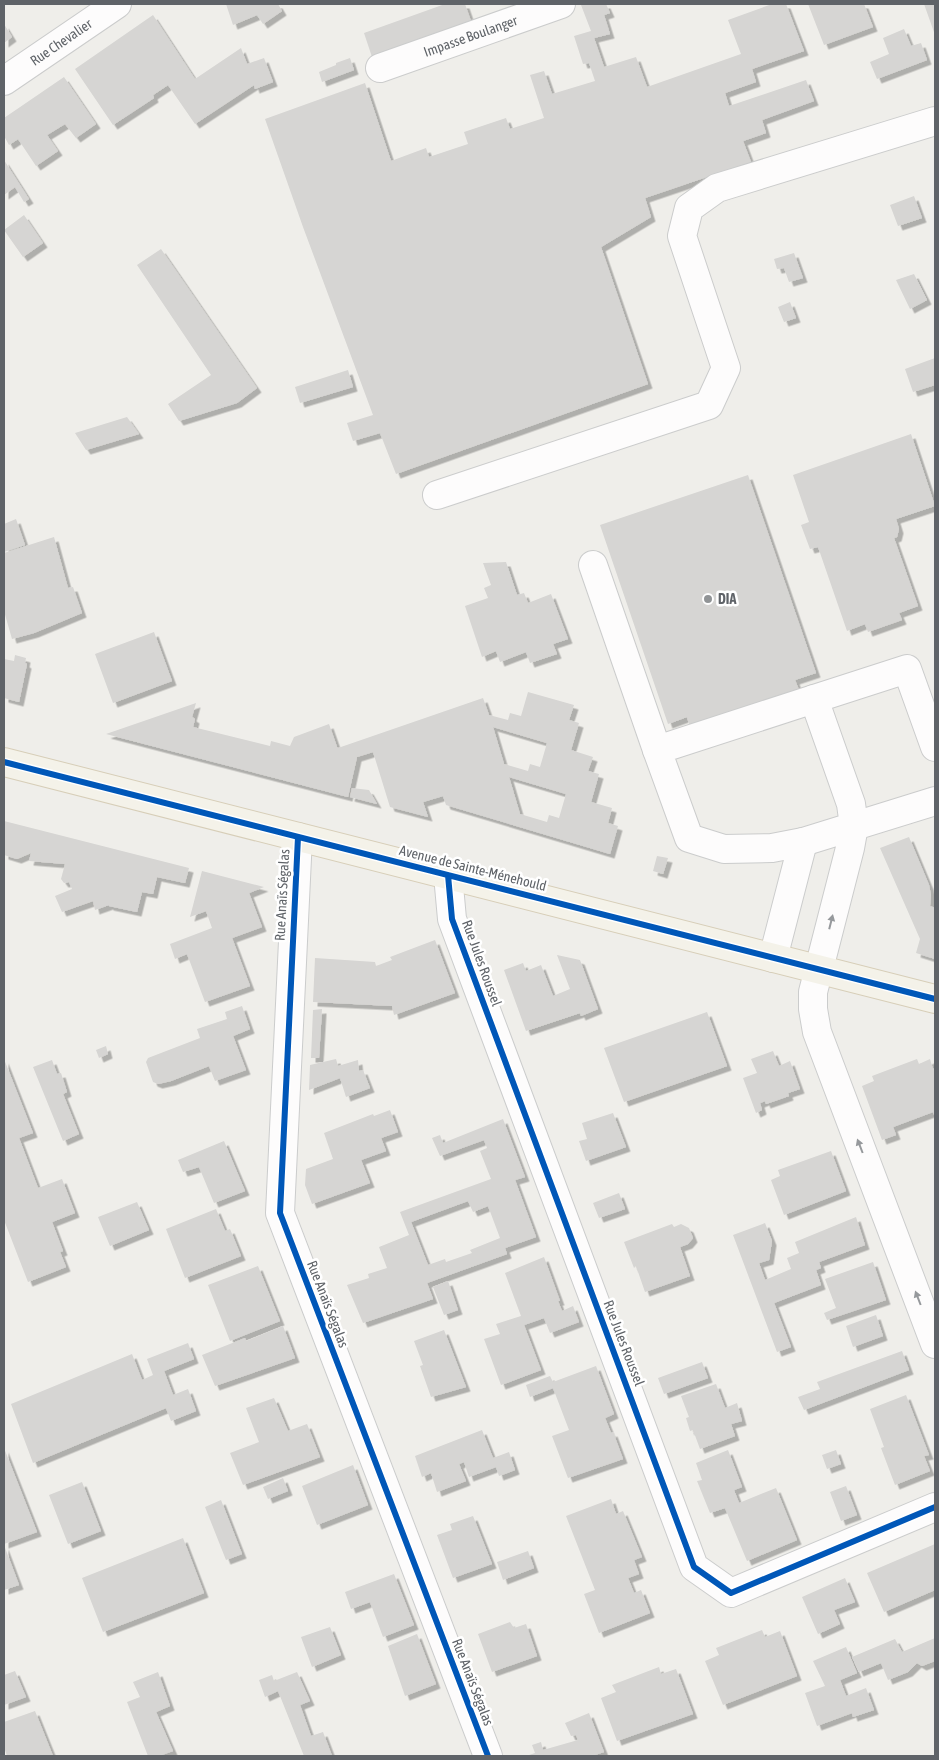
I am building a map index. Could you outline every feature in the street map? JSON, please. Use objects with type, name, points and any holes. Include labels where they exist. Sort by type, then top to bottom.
[{"type":"main road","name":"Avenue de Sainte-Ménehould","points":[[4,762],[935,999]]},
{"type":"street","name":"Rue Chevalier","points":[[4,80],[117,4]]},
{"type":"street","name":"Impasse Boulanger","points":[[380,68],[561,4]]},
{"type":"street","points":[[437,495],[709,405],[726,368],[682,236],[689,208],[717,188],[935,121]]},
{"type":"street","points":[[593,565],[689,838],[724,849],[772,848],[804,842],[935,801]]},
{"type":"street","points":[[657,750],[907,668],[935,747]]},
{"type":"street","points":[[814,699],[851,804],[854,826],[813,992],[812,1009],[817,1032],[935,1344]]},
{"type":"street","name":"Rue Anaïs Ségalas","points":[[298,836],[280,1213],[488,1756]]},
{"type":"street","points":[[773,958],[804,842]]},
{"type":"street","name":"Rue Jules Roussel","points":[[448,875],[452,919],[694,1567],[731,1592],[935,1507]]},
{"type":"building","points":[[226,4],[278,4],[282,11],[263,24],[257,15],[233,25]]},
{"type":"building","points":[[445,4],[465,4],[473,27],[374,63],[364,33]]},
{"type":"building","points":[[606,4],[610,13],[604,15],[610,34],[594,38],[604,67],[636,57],[647,87],[741,54],[728,20],[772,4],[786,4],[804,51],[752,69],[756,82],[725,93],[729,106],[806,80],[814,101],[762,120],[766,133],[743,141],[751,162],[645,198],[651,217],[601,247],[648,384],[396,474],[380,433],[353,441],[347,423],[373,415],[265,119],[365,83],[391,161],[426,148],[429,157],[468,144],[464,132],[506,118],[510,129],[544,118],[530,75],[544,71],[552,94],[595,81],[589,63],[583,64],[574,36],[591,31],[581,5]]},
{"type":"building","points":[[808,4],[864,4],[873,27],[824,45]]},
{"type":"building","points":[[924,4],[935,4],[935,35]]},
{"type":"building","points":[[153,15],[195,79],[241,48],[247,64],[264,58],[273,82],[255,89],[254,85],[195,124],[168,85],[153,95],[154,98],[113,125],[75,69]]},
{"type":"building","points":[[4,24],[12,37],[4,43]]},
{"type":"building","points":[[904,29],[911,46],[921,43],[927,60],[877,79],[870,62],[889,54],[883,38]]},
{"type":"building","points":[[350,58],[354,70],[322,82],[319,72]]},
{"type":"building","points":[[64,77],[96,124],[76,138],[65,124],[47,135],[58,151],[36,166],[18,139],[9,145],[4,136],[4,118]]},
{"type":"building","points":[[4,160],[29,199],[24,202],[15,187],[4,195]]},
{"type":"building","points":[[914,196],[922,218],[898,226],[890,205]]},
{"type":"building","points":[[24,215],[43,243],[23,257],[4,230]]},
{"type":"building","points":[[161,249],[257,388],[237,403],[179,421],[168,404],[211,375],[137,265]]},
{"type":"building","points":[[794,253],[803,278],[789,282],[784,268],[777,269],[774,259]]},
{"type":"building","points":[[914,274],[927,300],[910,309],[896,280]]},
{"type":"building","points":[[790,302],[796,318],[784,322],[778,307]]},
{"type":"building","points":[[935,358],[935,385],[913,392],[905,369]]},
{"type":"building","points":[[348,370],[353,387],[300,403],[295,387]]},
{"type":"building","points":[[127,417],[139,434],[86,450],[75,433]]},
{"type":"building","points":[[911,434],[935,506],[896,519],[899,529],[897,537],[894,538],[918,606],[899,613],[902,620],[868,632],[865,624],[847,631],[818,547],[810,549],[801,525],[809,522],[793,475]]},
{"type":"building","name":"DIA","points":[[748,475],[816,673],[795,680],[799,690],[690,728],[687,717],[668,724],[600,525]]},
{"type":"building","points":[[16,519],[25,545],[4,552],[4,524]]},
{"type":"building","points":[[54,537],[68,588],[73,587],[82,613],[34,633],[12,639],[4,611],[4,553]]},
{"type":"building","points":[[506,562],[517,595],[524,593],[528,603],[551,594],[568,639],[553,644],[557,654],[530,663],[526,652],[500,662],[496,651],[482,657],[465,606],[488,598],[484,588],[491,585],[483,563]]},
{"type":"building","points":[[154,632],[172,681],[113,703],[95,654]]},
{"type":"building","points":[[15,655],[26,658],[25,663],[27,664],[19,702],[4,698],[4,659],[14,661]]},
{"type":"building","points":[[528,692],[574,705],[569,720],[579,723],[571,750],[593,757],[588,771],[599,774],[591,802],[612,808],[608,823],[618,826],[610,854],[446,805],[443,796],[423,802],[428,817],[390,807],[373,752],[357,757],[348,797],[106,734],[196,703],[192,717],[195,719],[193,727],[270,746],[271,741],[290,746],[294,737],[329,724],[338,748],[483,698],[489,715],[508,720],[510,713],[521,716]],"holes":[[[493,727],[547,743],[540,767],[530,764],[528,771],[504,764]],[[509,777],[566,794],[559,818],[549,815],[547,822],[520,814]]]},
{"type":"building","points":[[352,788],[369,790],[377,804],[350,797]]},
{"type":"building","points":[[4,821],[189,868],[185,883],[157,877],[153,894],[142,892],[137,912],[109,905],[95,910],[93,901],[62,912],[55,896],[72,889],[69,882],[64,883],[61,879],[65,864],[29,861],[31,853],[17,859],[4,855]]},
{"type":"building","points":[[909,837],[929,885],[931,895],[930,906],[935,908],[935,959],[916,953],[920,939],[880,848]]},
{"type":"building","points":[[657,856],[668,858],[663,874],[653,871]]},
{"type":"building","points":[[202,871],[264,887],[249,893],[262,927],[232,938],[250,986],[205,1002],[187,954],[175,959],[170,944],[212,928],[206,911],[190,917]]},
{"type":"building","points":[[435,940],[455,993],[394,1015],[392,1006],[313,1002],[315,958],[375,962],[376,966],[392,960],[390,957]]},
{"type":"building","points":[[557,955],[580,960],[598,1009],[581,1016],[580,1013],[526,1031],[504,970],[523,963],[526,971],[541,965],[553,996],[570,989]]},
{"type":"building","points":[[242,1006],[250,1029],[233,1036],[246,1070],[215,1081],[209,1066],[171,1081],[158,1084],[153,1082],[146,1062],[148,1058],[200,1038],[197,1029],[227,1019],[225,1012]]},
{"type":"building","points":[[322,1009],[319,1058],[311,1058],[313,1010]]},
{"type":"building","points":[[707,1012],[727,1066],[624,1102],[604,1048]]},
{"type":"building","points":[[106,1046],[108,1054],[99,1058],[96,1050]]},
{"type":"building","points":[[773,1051],[779,1066],[790,1061],[800,1089],[788,1093],[789,1096],[766,1104],[765,1101],[760,1103],[762,1110],[756,1113],[743,1078],[757,1073],[751,1059]]},
{"type":"building","points":[[4,1059],[33,1133],[19,1138],[38,1188],[62,1179],[75,1213],[52,1222],[63,1251],[60,1252],[66,1267],[28,1282],[4,1220]]},
{"type":"building","points":[[336,1059],[338,1066],[358,1060],[359,1071],[363,1070],[370,1088],[346,1097],[340,1078],[309,1090],[310,1065]]},
{"type":"building","points":[[917,1059],[919,1064],[930,1059],[933,1069],[935,1068],[935,1117],[933,1112],[893,1127],[896,1135],[882,1140],[862,1086],[874,1081],[872,1076]]},
{"type":"building","points":[[52,1060],[57,1074],[61,1073],[67,1092],[63,1094],[79,1134],[63,1141],[33,1067]]},
{"type":"building","points":[[390,1110],[398,1132],[381,1138],[386,1151],[361,1160],[370,1183],[312,1204],[305,1185],[306,1169],[333,1159],[324,1133],[373,1114],[374,1116]]},
{"type":"building","points":[[613,1113],[626,1147],[586,1161],[579,1141],[587,1139],[582,1123]]},
{"type":"building","points":[[503,1119],[525,1177],[515,1180],[536,1237],[505,1248],[507,1254],[427,1283],[433,1299],[363,1323],[347,1285],[369,1278],[368,1274],[387,1268],[379,1247],[409,1235],[400,1212],[491,1179],[480,1151],[487,1148],[484,1140],[440,1156],[432,1138],[440,1135],[443,1143]],"holes":[[[468,1201],[473,1212],[488,1206],[500,1238],[470,1250],[472,1253],[446,1262],[445,1259],[428,1265],[411,1222]]]},
{"type":"building","points":[[224,1141],[245,1191],[214,1203],[199,1167],[183,1172],[178,1160]]},
{"type":"building","points":[[831,1151],[846,1191],[784,1215],[771,1180],[780,1176],[778,1170]]},
{"type":"building","points":[[619,1193],[625,1209],[599,1218],[593,1203]]},
{"type":"building","points":[[137,1202],[149,1230],[110,1246],[98,1217]]},
{"type":"building","points":[[216,1209],[225,1231],[230,1229],[241,1256],[185,1278],[166,1229]]},
{"type":"building","points":[[856,1217],[865,1245],[819,1262],[821,1268],[816,1270],[821,1285],[774,1303],[791,1347],[777,1352],[733,1235],[765,1223],[772,1241],[769,1260],[759,1263],[765,1280],[791,1269],[787,1258],[799,1253],[795,1242]]},
{"type":"building","points":[[672,1224],[674,1227],[681,1224],[689,1228],[693,1238],[688,1244],[680,1247],[690,1276],[645,1292],[636,1266],[634,1268],[624,1242]]},
{"type":"building","points":[[544,1257],[562,1311],[573,1306],[579,1322],[550,1333],[544,1318],[524,1325],[541,1370],[501,1385],[484,1339],[500,1334],[496,1324],[521,1316],[505,1273]]},
{"type":"building","points":[[873,1262],[886,1300],[827,1320],[824,1313],[836,1308],[825,1279]]},
{"type":"building","points":[[258,1266],[280,1321],[230,1341],[208,1285]]},
{"type":"building","points":[[448,1281],[458,1310],[444,1315],[433,1287]]},
{"type":"building","points":[[876,1315],[883,1336],[853,1347],[846,1326]]},
{"type":"building","points":[[283,1326],[295,1358],[215,1386],[202,1355],[245,1338],[246,1341]]},
{"type":"building","points":[[444,1330],[466,1387],[431,1397],[420,1366],[423,1365],[414,1341]]},
{"type":"building","points":[[188,1343],[194,1359],[164,1371],[173,1395],[188,1389],[196,1411],[171,1421],[166,1408],[33,1463],[11,1404],[132,1354],[142,1380],[153,1375],[147,1359]]},
{"type":"building","points":[[902,1351],[909,1370],[804,1410],[798,1397],[820,1389],[817,1382]]},
{"type":"building","points":[[702,1362],[708,1378],[664,1394],[658,1378]]},
{"type":"building","points":[[596,1366],[614,1414],[605,1418],[611,1433],[613,1432],[623,1459],[568,1478],[552,1436],[569,1430],[553,1388],[530,1397],[526,1385],[550,1376],[553,1382]]},
{"type":"building","points":[[716,1384],[725,1408],[737,1403],[742,1421],[731,1424],[735,1436],[700,1449],[693,1430],[690,1431],[686,1418],[689,1417],[681,1396]]},
{"type":"building","points":[[906,1395],[929,1455],[924,1456],[930,1471],[895,1485],[881,1448],[884,1447],[870,1409]]},
{"type":"building","points":[[274,1398],[288,1431],[307,1424],[320,1457],[243,1485],[230,1453],[259,1442],[246,1408]]},
{"type":"building","points":[[482,1430],[493,1458],[509,1452],[515,1470],[499,1476],[496,1467],[469,1477],[464,1462],[459,1464],[466,1481],[437,1492],[431,1473],[422,1477],[415,1456]]},
{"type":"building","points":[[4,1448],[37,1532],[4,1544]]},
{"type":"building","points":[[728,1450],[742,1487],[734,1490],[739,1503],[776,1488],[797,1540],[747,1561],[725,1508],[710,1513],[697,1481],[702,1480],[696,1463]]},
{"type":"building","points":[[836,1450],[841,1464],[827,1469],[822,1455]]},
{"type":"building","points":[[353,1465],[368,1505],[317,1525],[302,1486]]},
{"type":"building","points":[[283,1478],[288,1491],[268,1499],[263,1487]]},
{"type":"building","points":[[82,1482],[101,1531],[68,1544],[49,1495]]},
{"type":"building","points":[[846,1486],[857,1515],[841,1521],[830,1492]]},
{"type":"building","points":[[611,1499],[616,1514],[623,1511],[642,1557],[634,1560],[639,1574],[628,1578],[634,1593],[641,1590],[650,1613],[599,1633],[584,1594],[595,1590],[566,1516]]},
{"type":"building","points":[[221,1500],[242,1554],[226,1560],[205,1507]]},
{"type":"building","points":[[473,1516],[492,1564],[453,1578],[437,1535],[452,1530],[450,1524]]},
{"type":"building","points":[[183,1538],[204,1593],[103,1632],[82,1578]]},
{"type":"building","points":[[935,1544],[935,1590],[884,1612],[867,1573]]},
{"type":"building","points":[[4,1545],[19,1585],[4,1590]]},
{"type":"building","points":[[528,1551],[534,1568],[503,1580],[497,1562]]},
{"type":"building","points":[[394,1574],[414,1625],[383,1637],[370,1602],[351,1609],[345,1592]]},
{"type":"building","points":[[845,1578],[855,1602],[834,1610],[840,1624],[818,1634],[802,1597]]},
{"type":"building","points":[[510,1622],[514,1628],[526,1624],[537,1656],[492,1672],[478,1634]]},
{"type":"building","points":[[330,1627],[341,1655],[312,1667],[301,1637]]},
{"type":"building","points":[[762,1630],[765,1637],[780,1631],[797,1676],[723,1705],[705,1661],[719,1655],[716,1648]]},
{"type":"building","points":[[417,1634],[436,1684],[405,1696],[388,1646]]},
{"type":"building","points":[[935,1638],[935,1661],[922,1666],[917,1663],[908,1672],[888,1680],[881,1663],[859,1672],[852,1657],[895,1639],[902,1652]]},
{"type":"building","points":[[846,1647],[857,1673],[840,1680],[846,1696],[866,1688],[874,1710],[853,1717],[852,1713],[817,1726],[805,1693],[825,1686],[813,1661]]},
{"type":"building","points":[[659,1667],[661,1674],[676,1669],[693,1714],[617,1741],[601,1698],[616,1692],[612,1685]]},
{"type":"building","points":[[15,1671],[26,1697],[4,1705],[4,1675]]},
{"type":"building","points":[[158,1672],[170,1706],[156,1712],[173,1751],[159,1756],[148,1756],[127,1702],[140,1697],[133,1682]]},
{"type":"building","points":[[297,1672],[310,1701],[300,1705],[311,1736],[323,1732],[332,1756],[304,1756],[278,1691],[265,1697],[259,1680],[272,1675],[274,1681]]},
{"type":"building","points":[[35,1711],[53,1756],[7,1756],[4,1747],[4,1722]]},
{"type":"building","points":[[589,1713],[604,1752],[592,1756],[526,1756],[535,1753],[532,1745],[541,1742],[543,1750],[578,1740],[576,1735],[571,1736],[565,1723]]},
{"type":"cycle path","points":[[4,762],[935,999]]},
{"type":"cycle path","points":[[298,837],[280,1213],[488,1756]]},
{"type":"cycle path","points":[[448,875],[452,919],[694,1567],[731,1593],[935,1507]]},
{"type":"place","name":"DIA","points":[[708,599]]}]
